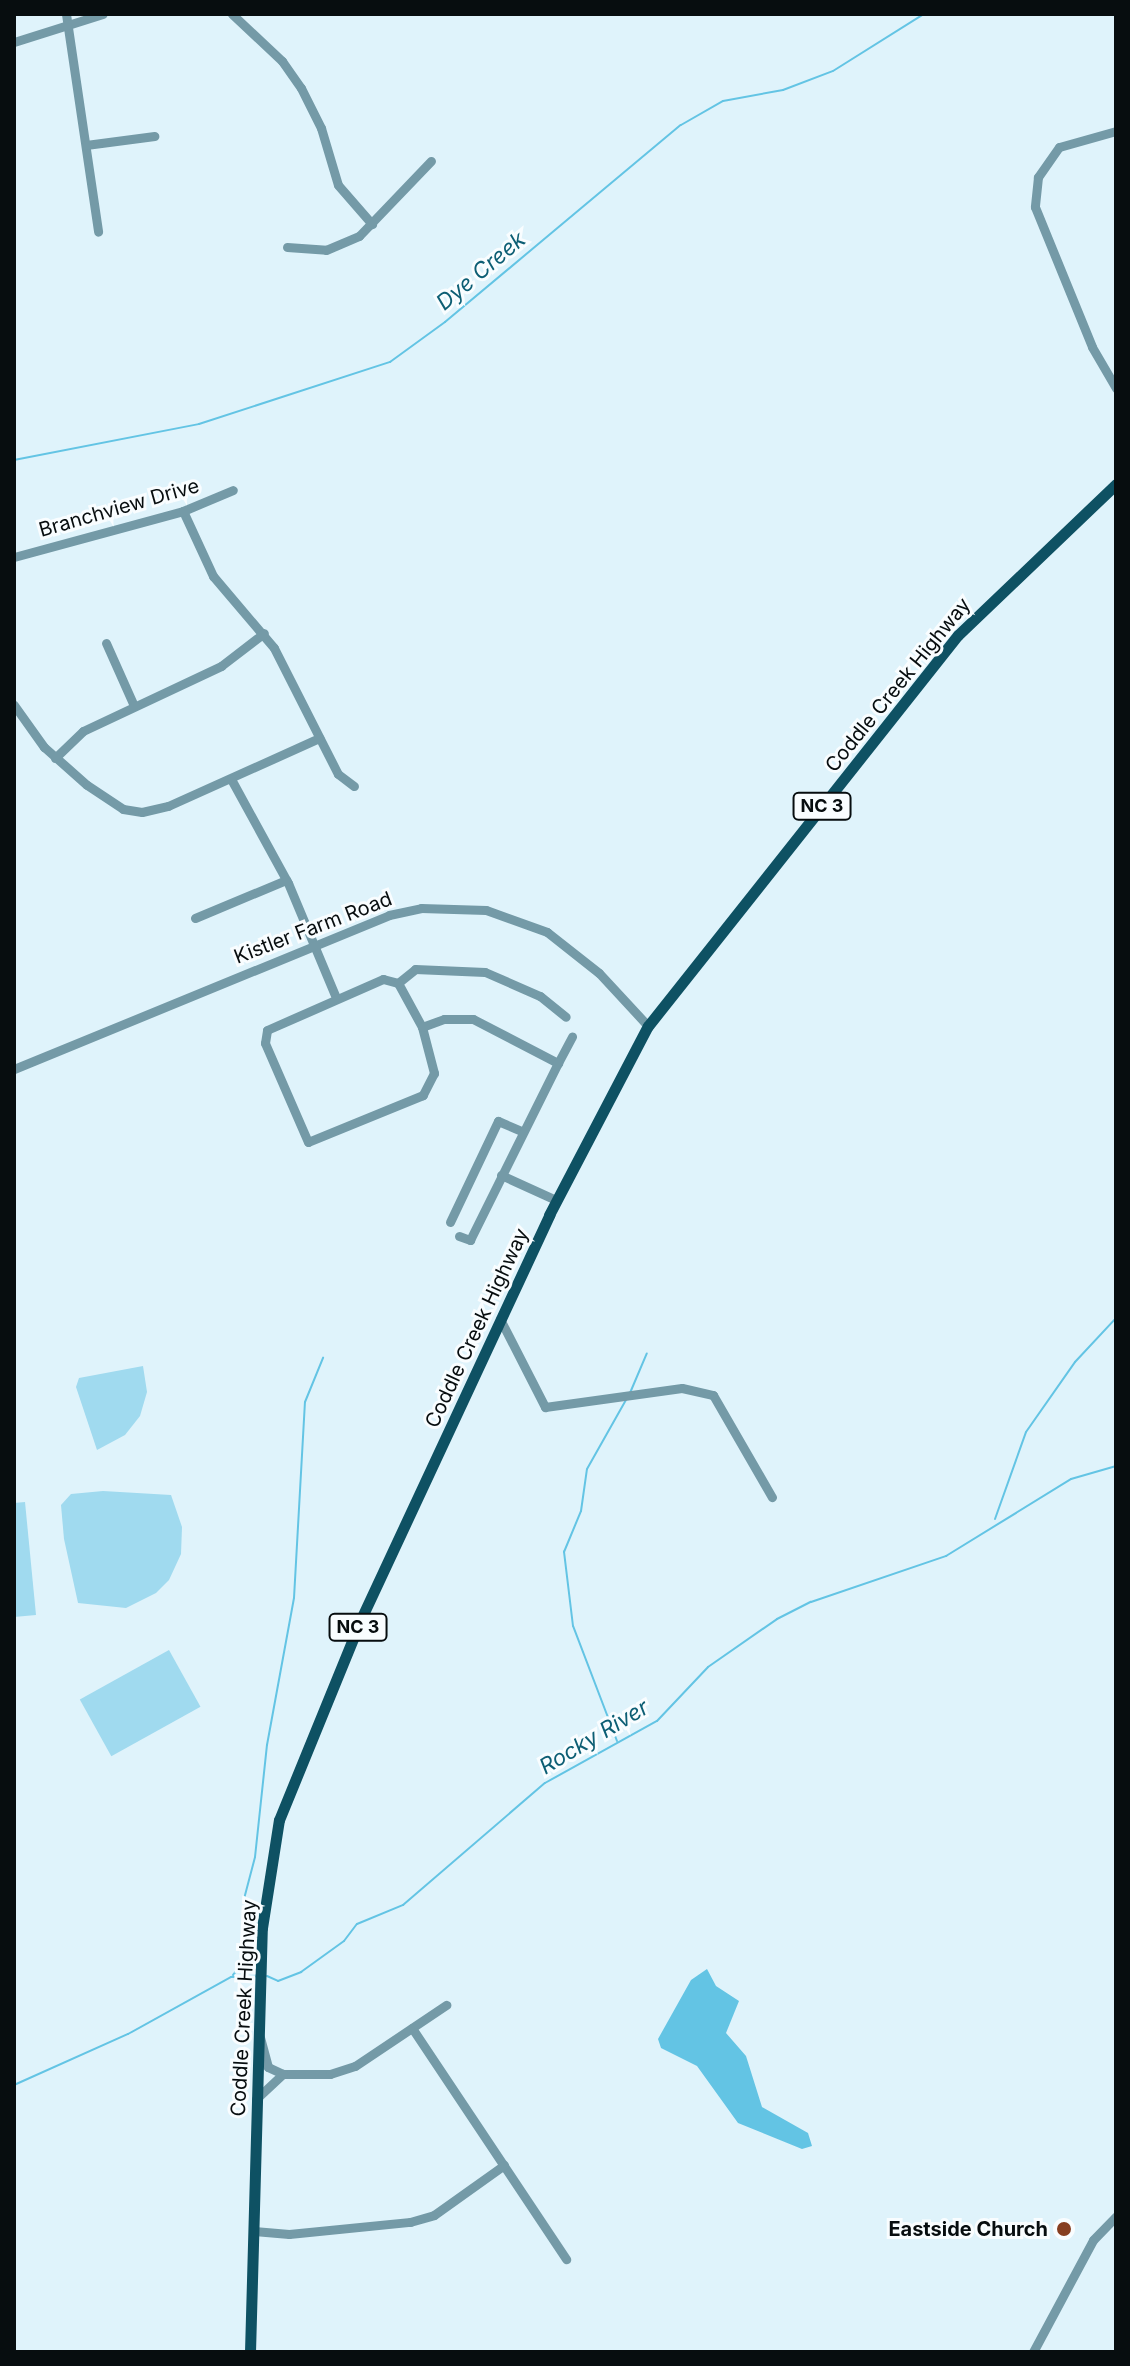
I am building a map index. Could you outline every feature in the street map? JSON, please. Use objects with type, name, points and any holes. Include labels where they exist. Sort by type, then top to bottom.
[{"type":"main road","name":"Coddle Creek Highway","points":[[250,2352],[261,1977],[279,1820],[306,1744],[500,1319],[556,1200],[648,1026],[958,635],[1116,484]]},
{"type":"street","points":[[66,14],[98,232]]},
{"type":"street","points":[[14,42],[69,28],[103,14]]},
{"type":"street","points":[[232,14],[282,61],[301,88],[321,128],[338,185],[372,224]]},
{"type":"street","points":[[1116,131],[1059,147],[1038,177],[1035,207],[1092,347],[1116,388]]},
{"type":"street","points":[[86,145],[154,136]]},
{"type":"street","points":[[287,247],[326,250],[372,224],[431,161]]},
{"type":"street","name":"Branchview Drive","points":[[14,557],[183,511],[233,490]]},
{"type":"street","points":[[183,511],[213,576],[264,633],[338,774],[354,786]]},
{"type":"street","points":[[55,758],[83,731],[221,666],[264,633]]},
{"type":"street","points":[[106,643],[134,706]]},
{"type":"street","points":[[14,705],[55,758],[123,809],[142,812],[231,779],[319,738]]},
{"type":"street","points":[[231,779],[286,880],[336,998]]},
{"type":"street","points":[[195,918],[286,880]]},
{"type":"street","name":"Kistler Farm Road","points":[[14,1069],[389,915],[421,908],[486,910],[518,919],[575,950],[648,1026]]},
{"type":"street","points":[[398,983],[415,969],[485,972],[540,996],[566,1017]]},
{"type":"street","points":[[383,979],[398,983],[422,1027],[434,1073],[423,1095],[308,1142],[264,1036],[272,1025],[336,998],[383,979]]},
{"type":"street","points":[[422,1027],[444,1019],[473,1019],[558,1063]]},
{"type":"street","points":[[459,1236],[470,1240],[521,1131],[572,1037]]},
{"type":"street","points":[[450,1222],[498,1121],[521,1131]]},
{"type":"street","points":[[501,1175],[556,1200]]},
{"type":"street","points":[[500,1319],[545,1407],[682,1388],[713,1395],[772,1497]]},
{"type":"street","points":[[259,2035],[268,2067],[283,2074],[344,2070],[446,2005]]},
{"type":"street","points":[[412,2028],[566,2259]]},
{"type":"street","points":[[256,2099],[283,2074]]},
{"type":"street","points":[[254,2231],[289,2234],[410,2222],[434,2215],[504,2165]]},
{"type":"street","points":[[1033,2352],[1093,2240],[1116,2216]]},
{"type":"shaded area","points":[[143,1366],[147,1392],[140,1416],[125,1435],[97,1450],[76,1387],[79,1378]]},
{"type":"shaded area","points":[[103,1491],[171,1495],[182,1527],[181,1554],[169,1580],[156,1593],[126,1608],[78,1603],[64,1539],[61,1505],[71,1494]]},
{"type":"shaded area","points":[[25,1502],[36,1615],[14,1617],[14,1503]]},
{"type":"shaded area","points":[[169,1650],[201,1707],[111,1756],[80,1699]]},
{"type":"shaded area","points":[[707,1969],[716,1986],[739,2001],[726,2033],[746,2056],[762,2107],[808,2133],[812,2146],[802,2149],[738,2123],[697,2066],[661,2048],[658,2039],[691,1980]]},
{"type":"waterway","name":"Dye Creek","points":[[14,460],[199,424],[390,362],[445,322],[681,125],[723,101],[783,90],[833,71],[924,14]]},
{"type":"waterway","points":[[995,1519],[1026,1432],[1075,1362],[1116,1318]]},
{"type":"waterway","points":[[630,1393],[647,1353]]},
{"type":"waterway","points":[[244,1899],[255,1857],[267,1745],[294,1598],[305,1402],[323,1358]]},
{"type":"waterway","points":[[617,1741],[573,1626],[564,1552],[581,1511],[587,1469],[627,1398]]},
{"type":"waterway","name":"Rocky River","points":[[267,1976],[278,1981],[301,1972],[344,1941],[357,1924],[403,1905],[545,1783],[657,1721],[708,1667],[777,1619],[811,1602],[946,1556],[1071,1479],[1116,1466]]},
{"type":"waterway","points":[[233,1975],[242,1964],[246,1932]]},
{"type":"waterway","name":"Rocky River","points":[[14,2085],[128,2034],[231,1977],[256,1976]]},
{"type":"place","name":"Eastside Church","points":[[1064,2229]]}]
